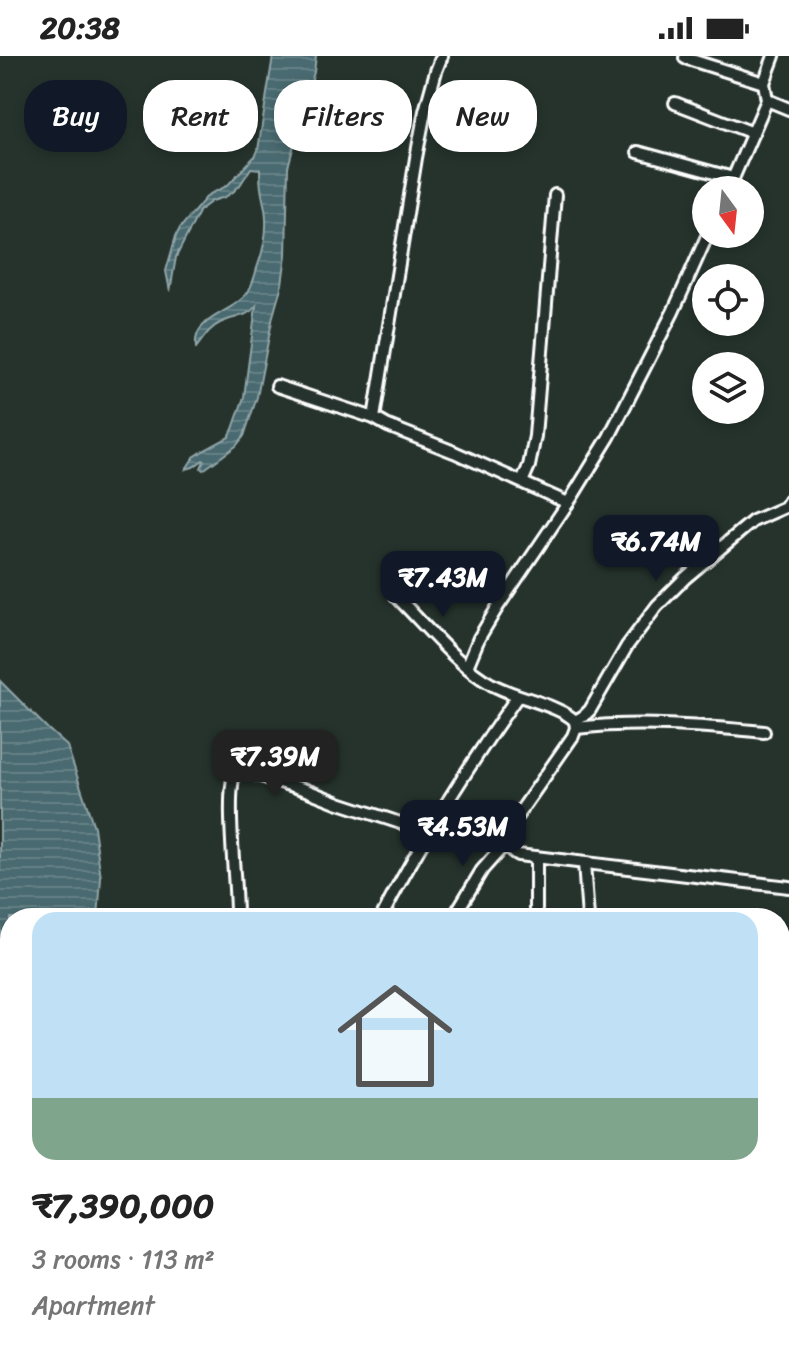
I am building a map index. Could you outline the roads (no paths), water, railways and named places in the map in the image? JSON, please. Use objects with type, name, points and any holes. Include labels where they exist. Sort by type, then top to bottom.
[{"type":"street","points":[[374,418],[416,158],[425,111],[442,56]]},
{"type":"street","points":[[734,176],[767,100],[764,83],[774,56]]},
{"type":"street","points":[[685,58],[764,83]]},
{"type":"street","points":[[767,100],[789,109]]},
{"type":"street","points":[[675,103],[753,133]]},
{"type":"street","points":[[638,152],[726,176]]},
{"type":"street","points":[[522,482],[533,452],[535,436],[555,195]]},
{"type":"street","points":[[467,667],[479,638],[497,608],[609,437],[673,312],[702,248]]},
{"type":"street","points":[[277,386],[374,418],[568,503]]},
{"type":"street","points":[[789,501],[785,507],[753,521],[685,578],[657,606],[627,646],[590,710],[575,724],[573,736],[506,832],[506,843],[518,855],[789,887]]},
{"type":"street","points":[[396,596],[467,667],[487,682],[517,697],[567,713],[575,724]]},
{"type":"street","points":[[386,908],[428,832],[517,697]]},
{"type":"street","points":[[575,724],[764,732]]},
{"type":"street","points":[[236,908],[231,801],[236,770],[306,790],[428,832]]},
{"type":"street","points":[[459,908],[482,870],[506,843]]},
{"type":"street","points":[[536,857],[536,908]]},
{"type":"street","points":[[584,863],[587,908]]},
{"type":"water","points":[[273,56],[316,56],[312,80],[274,80],[274,152],[292,152],[288,167],[286,255],[282,284],[257,397],[244,436],[236,446],[203,470],[203,460],[186,469],[194,457],[229,437],[244,397],[256,306],[248,313],[216,325],[196,348],[196,337],[207,322],[248,292],[253,280],[266,232],[260,169],[251,168],[233,192],[200,210],[176,257],[170,291],[166,271],[180,228],[208,195],[227,186],[258,150]]},
{"type":"water","points":[[0,681],[67,746],[94,827],[101,878],[99,908],[0,908]]}]
